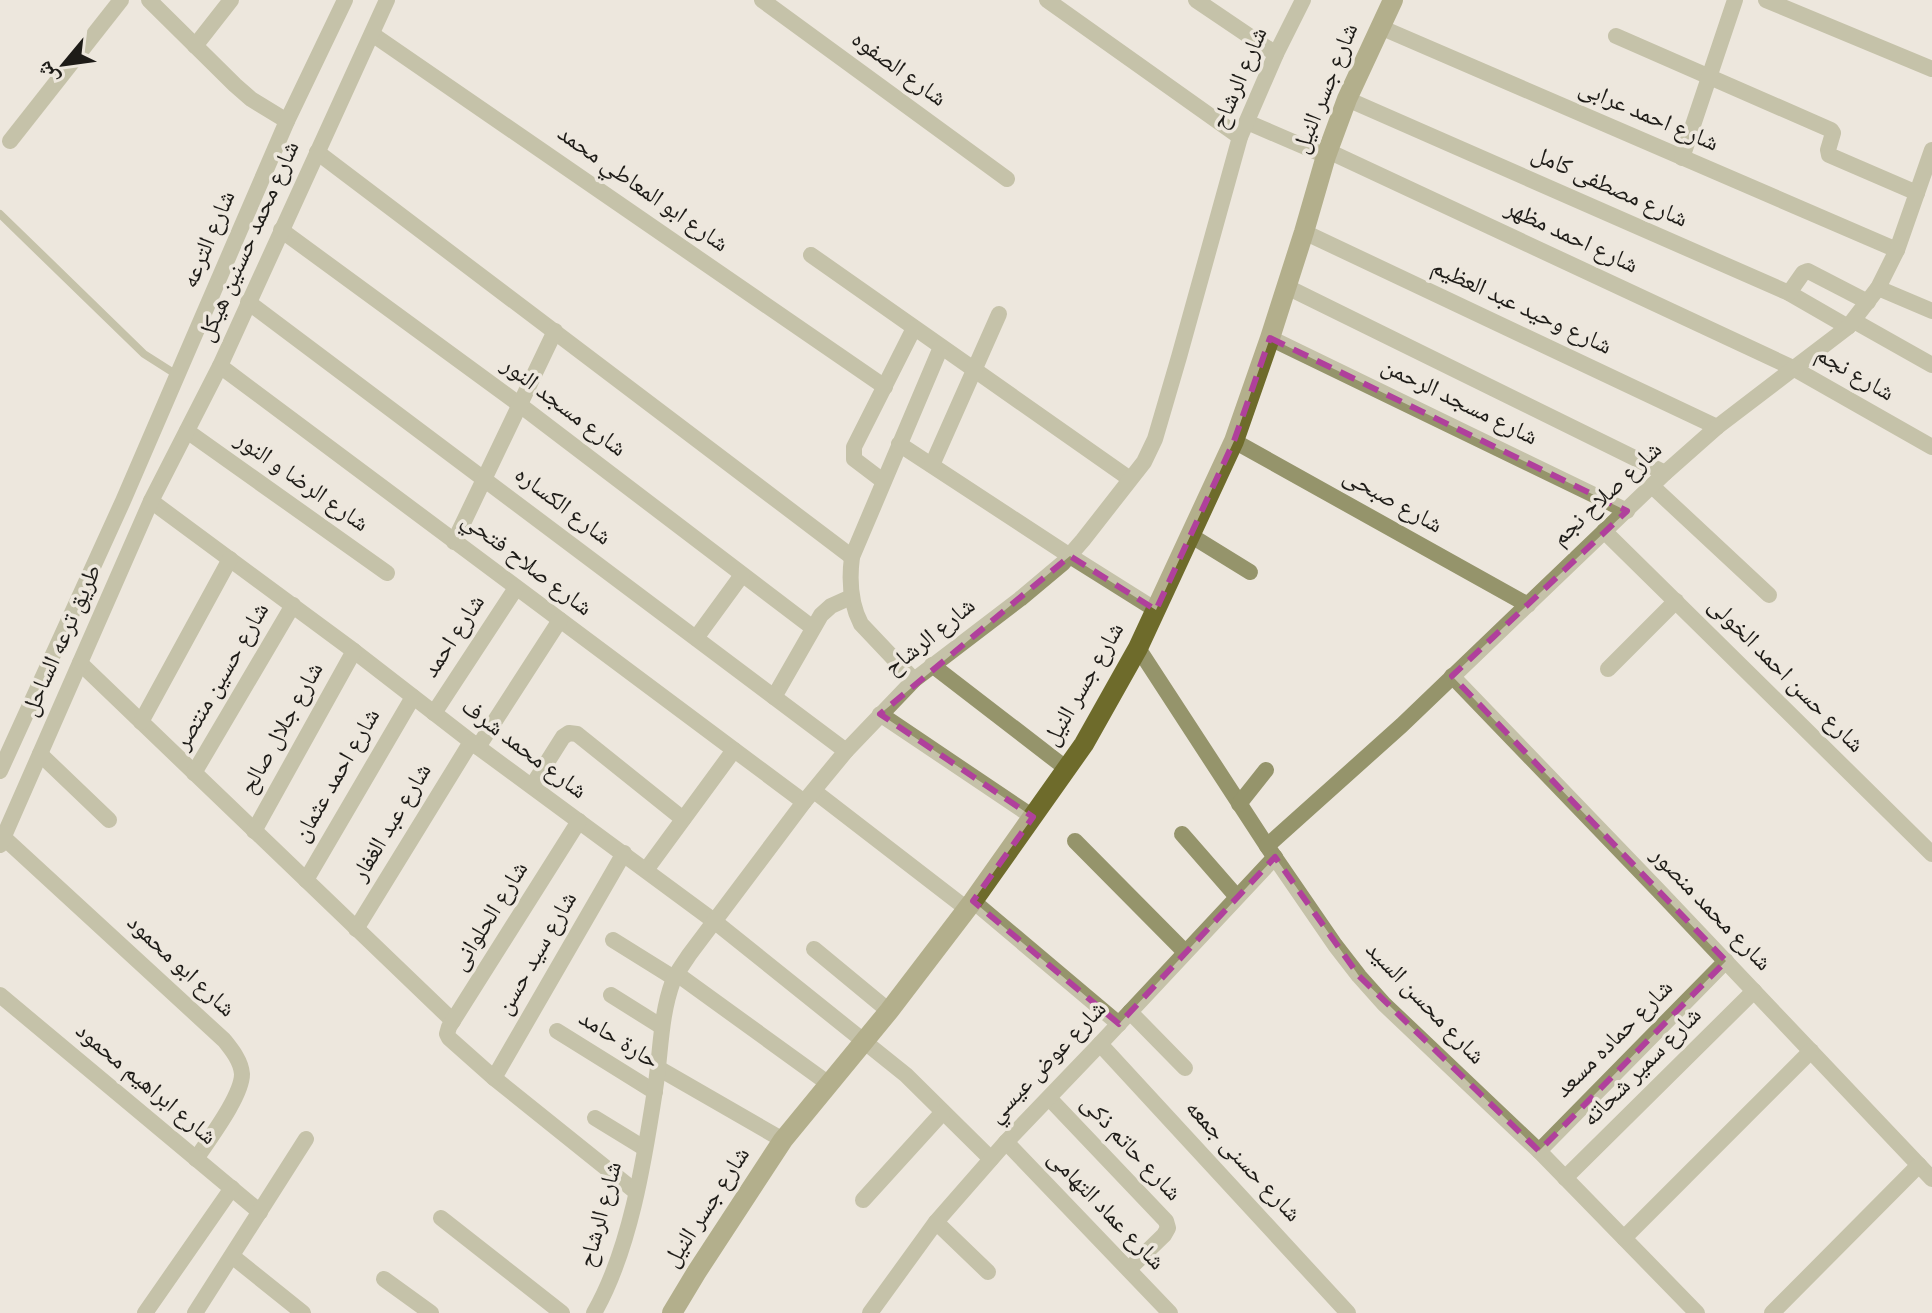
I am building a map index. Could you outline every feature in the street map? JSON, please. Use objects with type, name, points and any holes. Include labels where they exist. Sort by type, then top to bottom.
[{"type":"street","points":[[10,141],[121,0]]},
{"type":"street","points":[[149,0],[251,99],[287,121]]},
{"type":"street","points":[[195,46],[231,0]]},
{"type":"street","name":"شارع الترعه","points":[[123,501],[287,121],[345,0]]},
{"type":"street","name":"شارع محمد حسنين هيكل","points":[[151,501],[220,366],[387,0]]},
{"type":"street","name":"شارع الصفوه","points":[[762,0],[1007,179]]},
{"type":"street","name":"شارع احمد مظهر","points":[[1047,0],[1244,129],[1327,154],[1793,368]]},
{"type":"street","points":[[1196,0],[1276,54]]},
{"type":"street","name":"شارع الرشاح","points":[[594,1313],[615,1266],[636,1192],[655,1092],[662,1027],[676,976],[714,921],[846,751],[914,680],[1020,599],[1070,556],[1144,462],[1155,439],[1184,343],[1244,129],[1303,0]]},
{"type":"street","name":"شارع جسر النيل","points":[[672,1313],[783,1140],[889,1011],[970,905],[1067,769],[1138,648],[1234,441],[1287,287],[1327,154],[1347,99],[1393,0]]},
{"type":"street","points":[[1682,158],[1735,0]]},
{"type":"street","points":[[1766,0],[1932,69]]},
{"type":"street","name":"شارع احمد عرابى","points":[[1380,27],[1897,250]]},
{"type":"street","name":"شارع ابو المعاطي محمد","points":[[372,34],[885,387]]},
{"type":"street","points":[[1616,36],[1831,130],[1829,155],[1923,188]]},
{"type":"street","name":"شارع مصطفى كامل","points":[[1347,99],[1789,293],[1932,365]]},
{"type":"street","name":"شارع صلاح نجم","points":[[1271,852],[1665,473],[1717,427],[1851,324],[1873,295],[1897,250],[1923,188],[1932,150]]},
{"type":"street","points":[[317,152],[852,557]]},
{"type":"street","name":"شارع مسجد النور","points":[[281,230],[520,405],[813,628]]},
{"type":"street","name":"شارع وحيد عبد العظيم","points":[[1304,232],[1717,427]]},
{"type":"street","points":[[811,255],[1130,479]]},
{"type":"street","points":[[1789,293],[1803,273],[1808,271],[1873,295],[1932,311]]},
{"type":"street","points":[[1287,287],[1665,473]]},
{"type":"street","name":"شارع الكساره","points":[[248,302],[846,751]]},
{"type":"street","points":[[932,465],[999,314]]},
{"type":"street","points":[[883,481],[854,459],[853,451],[914,328]]},
{"type":"street","points":[[454,542],[555,331]]},
{"type":"street","name":"شارع مسجد الرحمن","points":[[1270,338],[1627,511]]},
{"type":"street","points":[[914,680],[861,624],[851,597],[850,574],[852,557],[941,347]]},
{"type":"street","name":"شارع صلاح فتحي","points":[[220,366],[734,750],[809,796],[970,905],[1124,1018],[1185,1068]]},
{"type":"street","name":"شارع نجم","points":[[1793,368],[1932,447]]},
{"type":"street","name":"شارع الرضا و النور","points":[[187,431],[387,573]]},
{"type":"street","name":"شارع صبحى","points":[[1234,441],[1528,605]]},
{"type":"street","points":[[899,444],[1156,610]]},
{"type":"street","points":[[1652,486],[1769,595]]},
{"type":"street","name":"طريق ترعه الساحل","points":[[0,771],[123,501]]},
{"type":"street","name":"طريق ترعه الساحل","points":[[2,841],[151,501]]},
{"type":"street","name":"شارع محمد شرف","points":[[151,501],[714,921],[906,1075],[991,1159]]},
{"type":"street","name":"شارع حسن احمد الخولى","points":[[1604,531],[1932,854]]},
{"type":"street","points":[[1190,535],[1250,572]]},
{"type":"street","points":[[141,722],[230,559]]},
{"type":"street","points":[[696,638],[742,575]]},
{"type":"street","name":"شارع احمد","points":[[434,713],[516,588]]},
{"type":"street","points":[[774,697],[825,610],[851,597]]},
{"type":"street","points":[[1608,669],[1676,601]]},
{"type":"street","name":"شارع حسين منتصر","points":[[194,773],[293,605]]},
{"type":"street","name":"شارع عبد الغفار","points":[[356,929],[474,744],[560,620]]},
{"type":"street","name":"شارع محسن السيد","points":[[1138,648],[1271,852],[1359,976],[1384,1004],[1539,1151],[1697,1313]]},
{"type":"street","name":"شارع جلال صالح","points":[[254,831],[354,651]]},
{"type":"street","points":[[80,663],[453,1021]]},
{"type":"street","points":[[932,665],[1067,769]]},
{"type":"street","name":"شارع محمد منصور","points":[[1452,676],[1932,1179]]},
{"type":"street","name":"شارع احمد عثمان","points":[[306,880],[413,697]]},
{"type":"street","points":[[880,714],[1033,817]]},
{"type":"street","points":[[532,786],[563,737],[573,733],[683,819]]},
{"type":"street","points":[[646,870],[734,750]]},
{"type":"street","points":[[40,754],[109,820]]},
{"type":"street","points":[[1239,804],[1266,770]]},
{"type":"street","name":"شارع الحلوانى","points":[[494,1078],[447,1034],[579,821]]},
{"type":"street","points":[[1182,834],[1237,897]]},
{"type":"street","name":"شارع ابو محمود","points":[[2,841],[224,1040],[237,1059],[242,1074],[234,1100],[196,1159]]},
{"type":"street","points":[[1075,841],[1185,952]]},
{"type":"street","name":"شارع عوض عيسي","points":[[870,1313],[936,1222],[1006,1142],[1237,897],[1271,852]]},
{"type":"street","name":"شارع سيد حسن","points":[[494,1078],[624,853]]},
{"type":"street","points":[[613,940],[676,976],[829,1084]]},
{"type":"street","points":[[814,949],[889,1011]]},
{"type":"street","name":"شارع حماده مسعد","points":[[1539,1151],[1726,961]]},
{"type":"street","name":"شارع سمير شحاته","points":[[1565,1178],[1754,991]]},
{"type":"street","name":"شارع ابراهيم محمود","points":[[0,995],[260,1212]]},
{"type":"street","points":[[611,995],[662,1027]]},
{"type":"street","name":"حارة حامد","points":[[557,1031],[655,1092]]},
{"type":"street","name":"شارع حسنى جمعه","points":[[1100,1044],[1348,1313]]},
{"type":"street","points":[[1624,1238],[1811,1051]]},
{"type":"street","points":[[658,1068],[783,1140]]},
{"type":"street","points":[[494,1078],[636,1192]]},
{"type":"street","name":"شارع حاتم ذكى","points":[[1049,1098],[1168,1224],[1164,1235],[1129,1269]]},
{"type":"street","points":[[863,1200],[943,1112]]},
{"type":"street","points":[[595,1118],[644,1148]]},
{"type":"street","points":[[200,1311],[306,1139]]},
{"type":"street","name":"شارع عماد التهامى","points":[[1006,1142],[1170,1313]]},
{"type":"street","points":[[1772,1313],[1919,1165]]},
{"type":"street","points":[[145,1313],[232,1188]]},
{"type":"street","points":[[441,1218],[562,1313]]},
{"type":"street","points":[[936,1222],[988,1272]]},
{"type":"street","points":[[232,1256],[303,1313]]},
{"type":"street","points":[[384,1279],[431,1313]]},
{"type":"lane","points":[[0,214],[144,354],[177,376]]},
{"type":"highlighted area","points":[[1270,338],[1627,511],[1452,676],[1726,961],[1539,1151],[1359,976],[1275,857],[1119,1024],[973,901],[1033,817],[880,714],[1070,556],[1156,610],[1234,441]]}]
